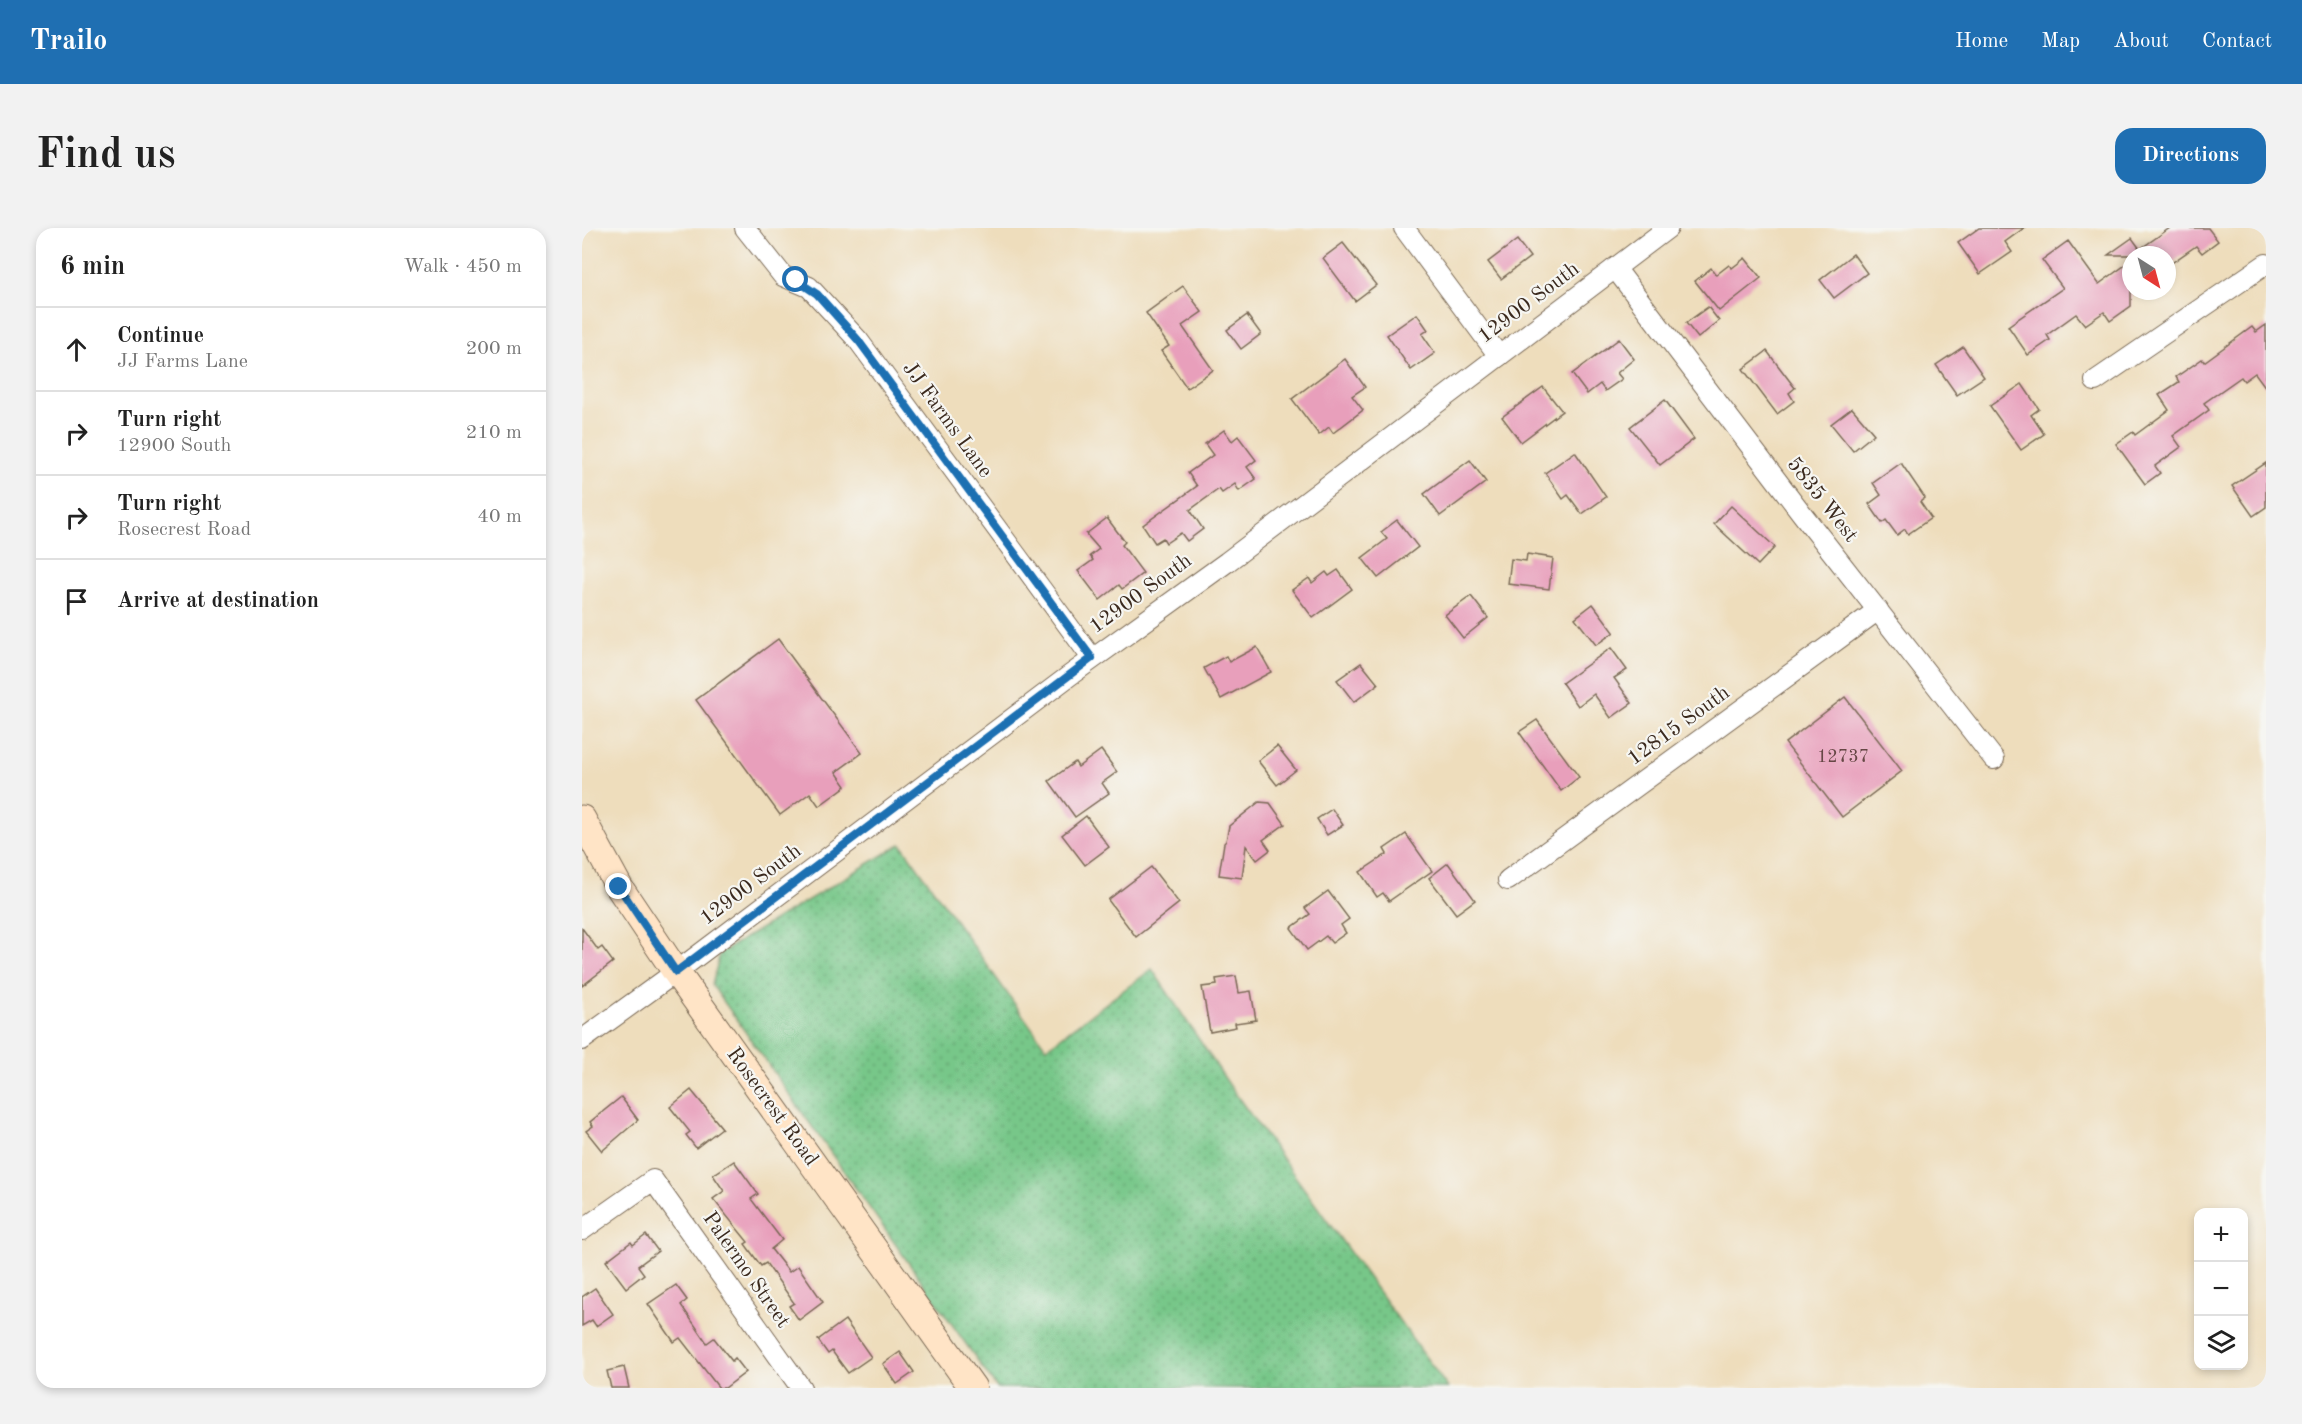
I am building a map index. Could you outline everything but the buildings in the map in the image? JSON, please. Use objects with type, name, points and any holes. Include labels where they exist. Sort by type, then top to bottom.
[{"type":"main road","name":"Rosecrest Road","points":[[582,819],[619,887],[676,972],[973,1388]]},
{"type":"street","points":[[1404,228],[1499,356]]},
{"type":"street","name":"12900 South","points":[[582,1040],[676,972],[1092,658],[1256,540],[1668,228]]},
{"type":"street","name":"JJ Farms Lane","points":[[750,230],[783,276],[809,287],[858,340],[1092,658]]},
{"type":"street","points":[[2095,381],[2266,264]]},
{"type":"street","name":"5835 West","points":[[1615,268],[1803,515],[1994,759]]},
{"type":"street","name":"12815 South","points":[[1508,880],[1878,610]]},
{"type":"street","name":"Palermo Street","points":[[582,1230],[653,1180],[801,1388]]},
{"type":"green space","points":[[901,844],[1046,1048],[1152,969],[1232,1089],[1448,1388],[997,1388],[712,985],[720,953]]},
{"type":"route","points":[[619,887],[676,972],[1092,658],[858,340],[817,294],[796,280]]}]
